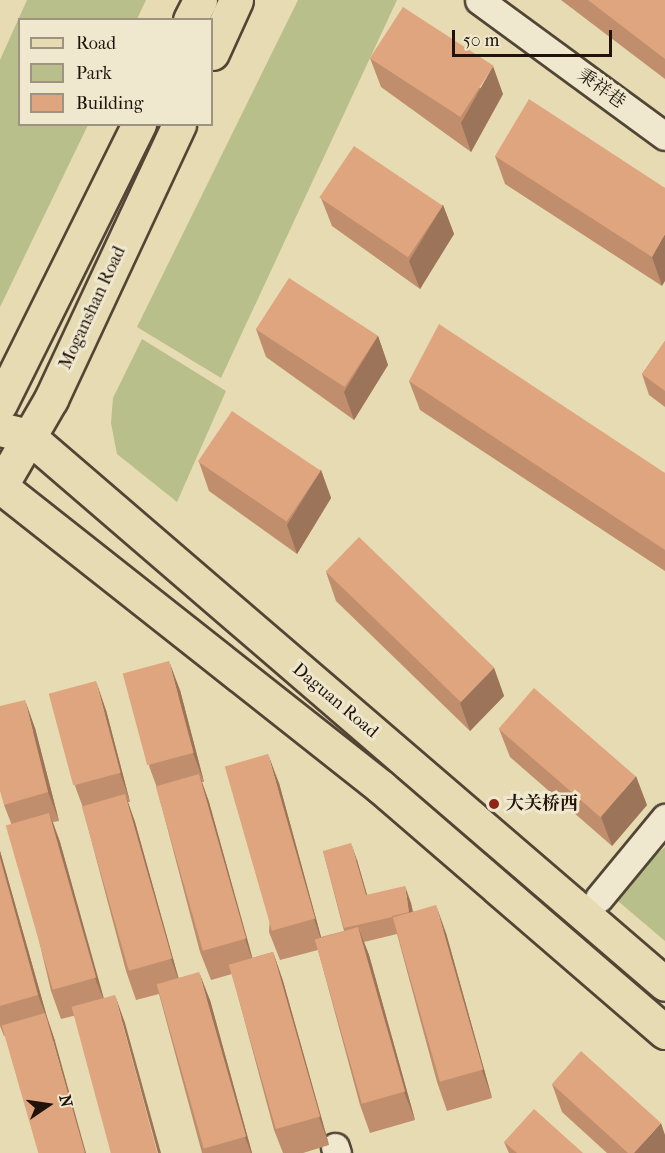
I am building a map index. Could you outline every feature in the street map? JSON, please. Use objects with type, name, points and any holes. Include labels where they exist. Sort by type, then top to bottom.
[{"type":"main road","points":[[191,18],[200,0]]},
{"type":"main road","points":[[213,51],[236,0]]},
{"type":"main road","points":[[0,404],[138,126]]},
{"type":"main road","name":"Moganshan Road","points":[[0,486],[14,432],[51,399],[177,126]]},
{"type":"main road","name":"Daguan Road","points":[[14,432],[665,984]]},
{"type":"main road","name":"Daguan Road","points":[[0,486],[381,787],[665,1032]]},
{"type":"street","name":"秉祥巷","points":[[478,0],[665,136]]},
{"type":"street","points":[[599,898],[665,818]]},
{"type":"green space","points":[[27,0],[146,0],[137,18],[19,18]]},
{"type":"green space","points":[[298,0],[397,0],[221,378],[137,327]]},
{"type":"green space","points":[[18,20],[18,126],[88,126],[0,307],[0,60]]},
{"type":"green space","points":[[142,339],[226,391],[177,502],[117,454],[111,423],[113,398]]},
{"type":"green space","points":[[665,847],[665,941],[612,896]]},
{"type":"building","points":[[588,0],[665,0],[665,59]]},
{"type":"building","points":[[403,7],[494,66],[460,117],[370,58]]},
{"type":"building","points":[[529,99],[665,188],[665,234],[652,257],[495,156]]},
{"type":"building","points":[[354,146],[443,206],[408,257],[319,197]]},
{"type":"building","points":[[289,278],[378,336],[345,387],[256,329]]},
{"type":"building","points":[[439,324],[665,473],[665,550],[409,381]]},
{"type":"building","points":[[665,341],[665,391],[642,374]]},
{"type":"building","points":[[232,411],[321,471],[287,521],[198,462]]},
{"type":"building","points":[[359,537],[494,668],[461,702],[326,572]]},
{"type":"building","points":[[169,661],[194,753],[147,765],[123,673]]},
{"type":"building","points":[[96,681],[121,773],[73,785],[49,694]]},
{"type":"building","points":[[534,688],[636,777],[600,817],[499,729]]},
{"type":"building","points":[[25,700],[48,792],[4,805],[0,791],[0,706]]},
{"type":"building","points":[[268,754],[315,918],[272,931],[225,766]]},
{"type":"building","points":[[199,774],[246,938],[203,951],[156,786]]},
{"type":"building","points":[[125,794],[172,958],[129,971],[82,806]]},
{"type":"building","points":[[49,813],[96,977],[53,990],[6,825]]},
{"type":"building","points":[[351,843],[366,895],[405,886],[409,912],[344,928],[323,851]]},
{"type":"building","points":[[0,858],[38,995],[0,1006]]},
{"type":"building","points":[[436,905],[483,1069],[440,1082],[393,917]]},
{"type":"building","points":[[358,927],[405,1091],[362,1104],[315,939]]},
{"type":"building","points":[[273,952],[320,1116],[276,1129],[229,965]]},
{"type":"building","points":[[199,972],[246,1136],[204,1149],[157,984]]},
{"type":"building","points":[[115,995],[157,1153],[111,1153],[72,1007]]},
{"type":"building","points":[[45,1013],[85,1152],[38,1153],[2,1025]]},
{"type":"building","points":[[581,1051],[661,1123],[634,1153],[628,1153],[552,1084]]},
{"type":"building","points":[[534,1109],[583,1153],[517,1153],[504,1142]]},
{"type":"place","name":"大关桥西","points":[[494,804]]}]
